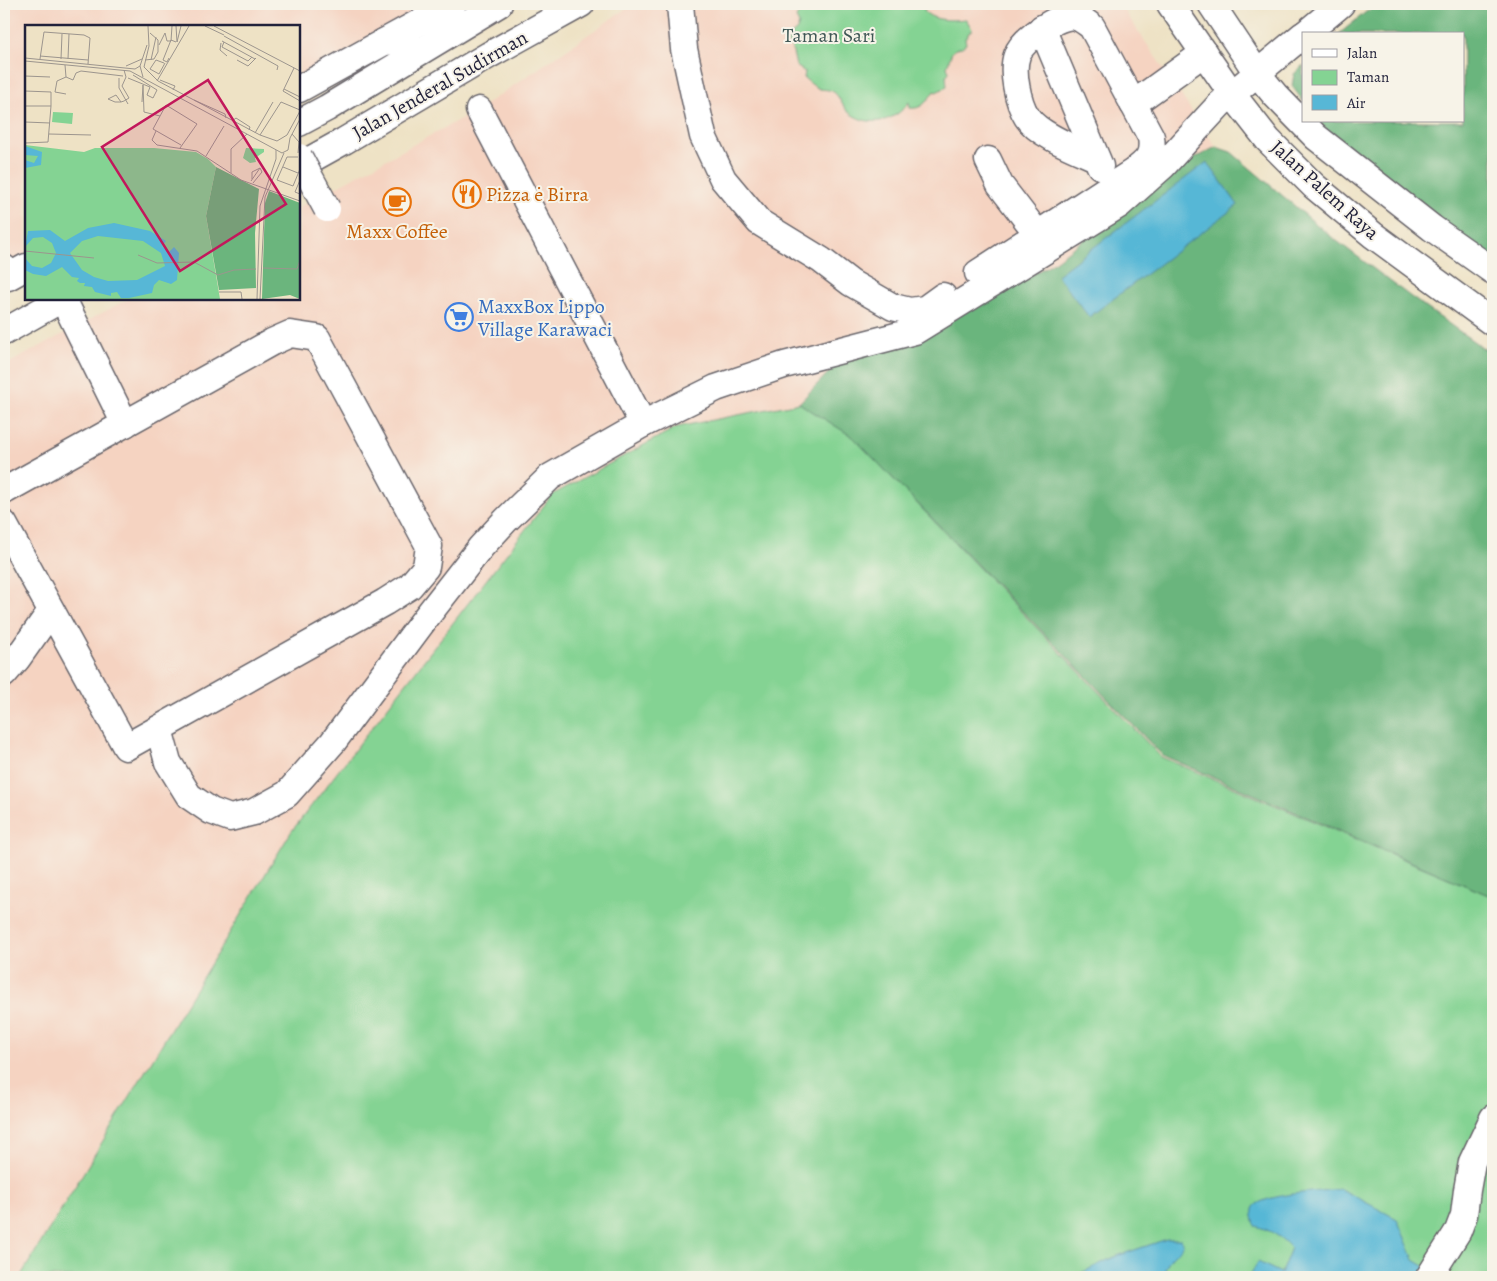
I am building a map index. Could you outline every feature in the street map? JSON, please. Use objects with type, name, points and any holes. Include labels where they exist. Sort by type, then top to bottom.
[{"type":"street","name":"Jalan Jenderal Sudirman","points":[[300,165],[489,55],[581,4]]},
{"type":"street","points":[[680,4],[684,48],[703,136],[723,178],[760,222],[821,260],[851,282],[893,307],[910,311],[925,309],[1037,233],[1109,188],[1146,162],[1152,153],[1151,137],[1092,26],[1074,16],[1066,17],[1042,28],[1023,45],[1017,54],[1014,70],[1016,86],[1028,118],[1040,130],[1068,146],[1096,158]]},
{"type":"street","name":"Jalan Palem Raya","points":[[1170,4],[1232,94],[1268,140],[1314,186],[1373,235],[1493,323]]},
{"type":"street","name":"Jalan Palem Raya","points":[[1211,4],[1275,95],[1316,137],[1432,228],[1493,271]]},
{"type":"street","points":[[1306,32],[1340,4]]},
{"type":"street","name":"Jalan Jenderal Sudirman","points":[[300,122],[420,51],[475,8]]},
{"type":"street","points":[[300,88],[384,42],[475,8]]},
{"type":"street","points":[[1042,28],[1109,188]]},
{"type":"street","points":[[158,729],[168,762],[189,796],[211,812],[230,818],[254,812],[287,794],[333,742],[487,540],[550,477],[643,424],[716,388],[775,368],[916,331],[1119,205],[1163,166],[1220,104],[1302,36]]},
{"type":"street","points":[[384,42],[398,41],[420,51]]},
{"type":"street","points":[[1133,104],[1204,53]]},
{"type":"street","points":[[327,108],[401,108]]},
{"type":"street","points":[[479,110],[643,424]]},
{"type":"street","points":[[300,159],[327,209]]},
{"type":"street","points":[[988,160],[1000,185],[1037,233]]},
{"type":"street","points":[[4,332],[60,300]]},
{"type":"street","points":[[63,300],[125,424]]},
{"type":"street","points":[[4,491],[272,342],[290,334],[317,338],[429,546],[426,567],[410,586],[385,602],[126,747],[4,524]]},
{"type":"street","points":[[410,586],[433,609]]},
{"type":"street","points":[[4,674],[51,611]]},
{"type":"street","points":[[1433,1272],[1458,1231],[1464,1215],[1472,1162],[1493,1118]]},
{"type":"shaded area","points":[[4,4],[467,4],[300,101],[300,25],[25,25],[25,261],[4,273]]},
{"type":"shaded area","points":[[633,4],[1120,4],[1216,147],[1187,162],[1051,264],[916,339],[838,363],[799,403],[677,427],[552,495],[291,832],[20,1277],[4,1277],[4,366],[126,300],[300,300],[300,206],[479,109]]},
{"type":"green space","name":"Taman Sari","points":[[813,4],[927,4],[924,11],[928,15],[944,20],[966,19],[972,29],[965,38],[966,44],[953,51],[947,66],[949,72],[946,76],[947,87],[936,92],[934,91],[921,106],[910,108],[909,102],[904,109],[890,118],[867,121],[848,112],[833,92],[820,89],[804,78],[805,72],[796,66],[792,48],[788,44],[788,38],[797,30],[799,24],[796,18],[800,12]]},
{"type":"green space","points":[[1380,4],[1493,4],[1493,261],[1324,128],[1320,122],[1464,122],[1464,32],[1341,32],[1366,12]]},
{"type":"green space","points":[[1302,66],[1302,100],[1292,86],[1294,74]]},
{"type":"green space","points":[[1216,147],[1231,152],[1329,235],[1411,297],[1493,355],[1493,897],[1162,755],[853,437],[799,403],[838,363],[916,339],[1051,264],[1187,162]]},
{"type":"green space","points":[[799,403],[853,437],[1161,757],[1493,897],[1493,1277],[20,1277],[291,832],[552,495],[677,427]]},
{"type":"water","points":[[1207,162],[1238,205],[1089,317],[1057,275]]},
{"type":"water","points":[[1341,1189],[1397,1219],[1414,1260],[1442,1277],[1249,1277],[1258,1262],[1281,1273],[1291,1248],[1275,1234],[1255,1226],[1254,1207],[1259,1203],[1281,1196]]},
{"type":"water","points":[[1167,1239],[1181,1239],[1183,1242],[1180,1249],[1170,1260],[1162,1277],[1073,1277],[1114,1257]]},
{"type":"place","name":"Pizza ė Birra","points":[[467,194]]},
{"type":"place","name":"Maxx Coffee","points":[[397,202]]},
{"type":"place","name":"MaxxBox Lippo Village Karawaci","points":[[459,317]]}]
